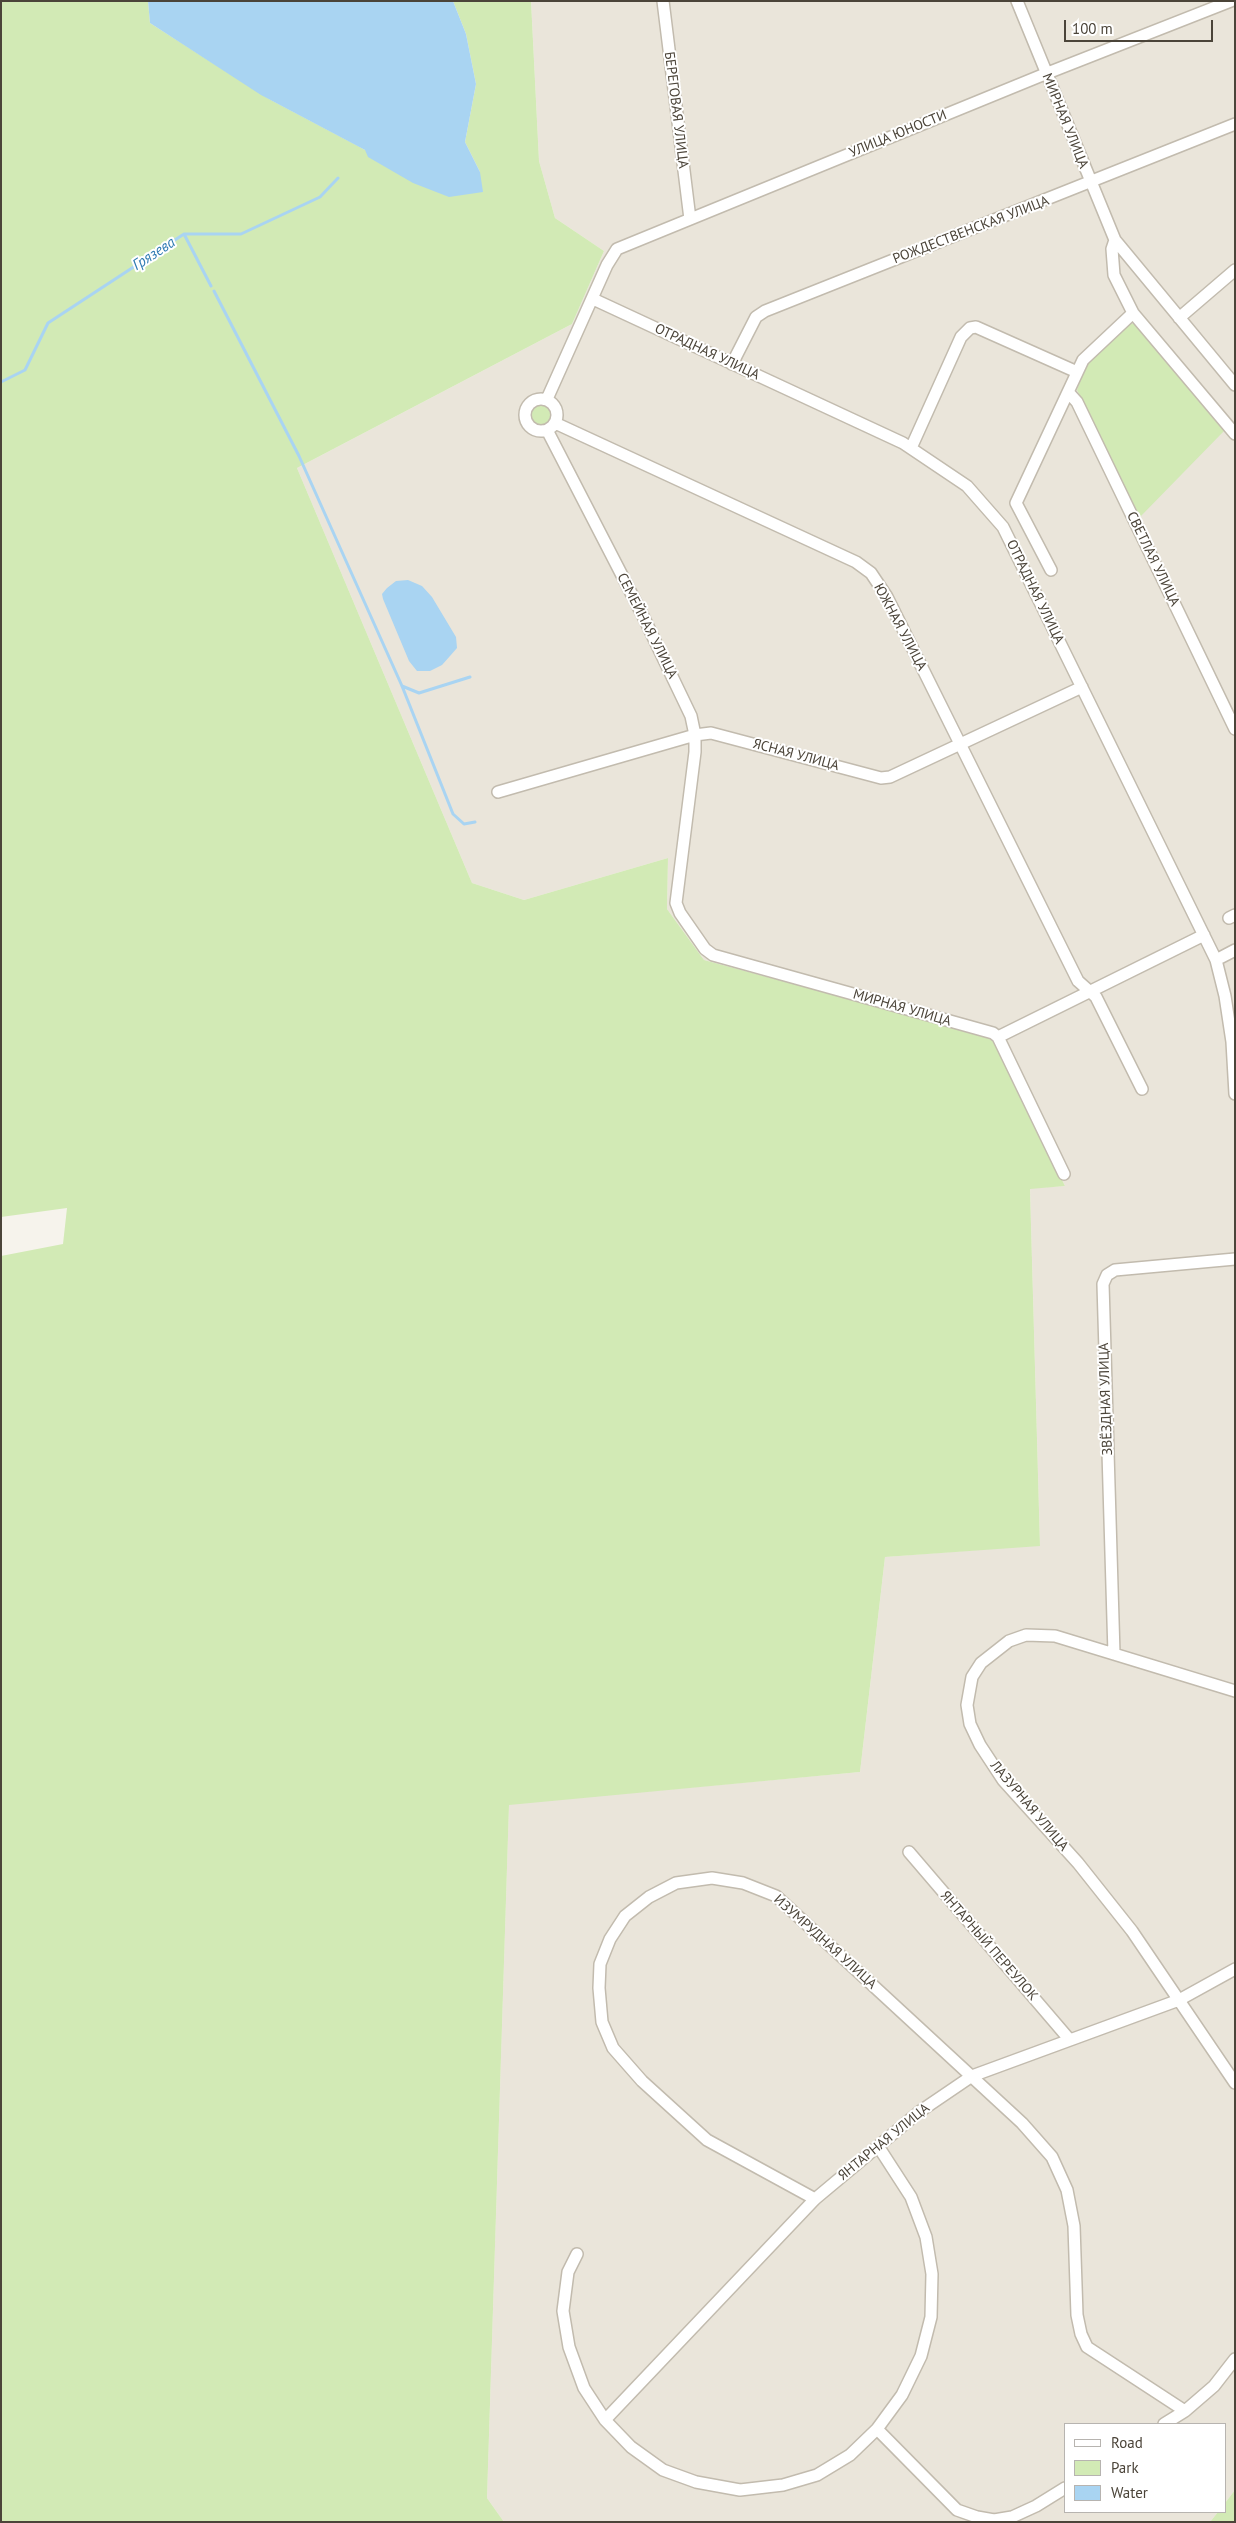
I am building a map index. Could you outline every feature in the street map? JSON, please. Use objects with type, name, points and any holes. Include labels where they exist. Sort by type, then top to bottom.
[{"type":"street","name":"БЕРЕГОВАЯ УЛИЦА","points":[[663,1],[690,219]]},
{"type":"street","name":"МИРНАЯ УЛИЦА","points":[[1017,1],[1045,74],[1114,240],[1235,385]]},
{"type":"street","name":"УЛИЦА ЮНОСТИ","points":[[547,400],[607,265],[617,249],[1045,74],[1231,1]]},
{"type":"street","name":"РОЖДЕСТВЕНСКАЯ УЛИЦА","points":[[732,364],[756,317],[765,311],[1235,124]]},
{"type":"street","name":"МИРНАЯ УЛИЦА","points":[[1114,240],[1112,249],[1114,275],[1133,313],[1235,434]]},
{"type":"street","points":[[1179,318],[1235,270]]},
{"type":"street","name":"ОТРАДНАЯ УЛИЦА","points":[[593,299],[911,448],[967,486],[1003,527],[1216,960],[1225,996],[1233,1042],[1235,1094]]},
{"type":"street","points":[[1051,570],[1016,503],[1083,360],[1133,313]]},
{"type":"street","points":[[911,448],[961,337],[970,328],[976,327],[1077,372]]},
{"type":"street","name":"СВЕТЛАЯ УЛИЦА","points":[[1068,392],[1078,402],[1235,729]]},
{"type":"street","points":[[547,400],[555,407],[557,412],[551,427],[541,431],[530,428],[524,414],[532,401],[547,400]]},
{"type":"street","name":"СЕМЕЙНАЯ УЛИЦА","points":[[551,427],[691,716],[695,735],[684,835]]},
{"type":"street","name":"ЮЖНАЯ УЛИЦА","points":[[551,427],[856,562],[871,573],[887,598],[1078,980],[1088,992],[1096,997],[1142,1089]]},
{"type":"street","name":"ЯСНАЯ УЛИЦА","points":[[498,792],[695,735],[720,734],[881,778],[890,777],[1082,687]]},
{"type":"street","name":"МИРНАЯ УЛИЦА","points":[[684,835],[676,903],[680,913],[700,943],[712,955],[993,1033],[998,1037]]},
{"type":"street","points":[[1064,1174],[998,1037],[1204,935]]},
{"type":"street","points":[[1216,960],[1235,950]]},
{"type":"street","name":"ЗВЁЗДНАЯ УЛИЦА","points":[[1114,1654],[1103,1284],[1107,1275],[1115,1270],[1235,1259]]},
{"type":"street","name":"ЛАЗУРНАЯ УЛИЦА","points":[[1235,1691],[1055,1636],[1026,1635],[1009,1642],[982,1663],[972,1677],[967,1705],[970,1724],[980,1745],[1003,1780],[1078,1863],[1126,1923],[1235,2083]]},
{"type":"street","name":"ЯНТАРНЫЙ ПЕРЕУЛОК","points":[[909,1852],[1069,2039]]},
{"type":"street","name":"ИЗУМРУДНАЯ УЛИЦА","points":[[814,2199],[707,2140],[642,2081],[613,2048],[602,2022],[599,1988],[600,1964],[610,1939],[625,1916],[649,1897],[676,1883],[712,1878],[743,1883],[776,1896],[1022,2123],[1052,2157],[1067,2190],[1074,2226],[1078,2315],[1081,2334],[1087,2347],[1185,2411]]},
{"type":"street","name":"ЯНТАРНАЯ УЛИЦА","points":[[605,2420],[814,2199],[919,2112],[972,2076],[1179,2000],[1235,1969]]},
{"type":"street","points":[[576,2254],[568,2272],[563,2311],[570,2347],[584,2388],[605,2420],[631,2447],[663,2470],[696,2482],[740,2490],[783,2485],[817,2475],[850,2455],[876,2429],[902,2395],[921,2356],[931,2317],[932,2274],[926,2237],[911,2198],[878,2146]]},
{"type":"street","points":[[1166,2423],[1185,2411],[1214,2386],[1235,2359]]},
{"type":"street","points":[[876,2429],[957,2510],[977,2517],[994,2520],[1012,2517],[1036,2506],[1064,2489]]},
{"type":"shaded area","points":[[531,1],[1235,1],[1235,2490],[1226,2502],[1226,2423],[1064,2423],[1064,2513],[1217,2513],[1210,2522],[504,2522],[487,2498],[509,1804],[860,1772],[885,1557],[1040,1545],[1030,1188],[1065,1186],[994,1042],[984,1035],[704,960],[667,909],[668,858],[524,900],[472,883],[297,468],[572,324],[604,251],[555,218],[539,161]]},
{"type":"green space","points":[[1,1],[148,1],[150,23],[269,99],[365,150],[480,172],[465,142],[476,84],[466,34],[453,1],[531,1],[539,161],[555,218],[604,251],[572,324],[297,468],[472,883],[524,900],[668,858],[667,909],[704,960],[984,1035],[994,1042],[1065,1186],[1030,1189],[1040,1546],[885,1557],[860,1772],[509,1805],[487,2498],[504,2522],[1,2522],[1,1256],[63,1244],[67,1208],[1,1217]]},
{"type":"green space","points":[[1129,323],[1135,324],[1224,431],[1140,517],[1077,390],[1086,365]]},
{"type":"green space","points":[[541,404],[549,407],[552,415],[549,423],[541,426],[533,423],[530,415],[533,407]]},
{"type":"green space","points":[[1235,2490],[1235,2522],[1210,2522],[1217,2513],[1226,2513],[1226,2502]]},
{"type":"water","points":[[148,1],[453,1],[466,34],[476,84],[465,142],[480,172],[483,192],[449,197],[413,183],[368,157],[365,150],[261,95],[150,23]]},
{"type":"water","points":[[408,580],[422,586],[432,597],[456,637],[457,648],[442,665],[430,671],[417,671],[409,661],[383,599],[382,594],[396,581]]},
{"type":"waterway","name":"Грязева","points":[[1,382],[25,370],[48,323],[184,234],[241,234],[320,197],[338,178]]},
{"type":"waterway","points":[[184,234],[211,286]]},
{"type":"waterway","points":[[214,291],[299,456],[402,686],[453,814],[464,824],[475,822]]},
{"type":"waterway","points":[[402,686],[419,693],[470,677]]}]
